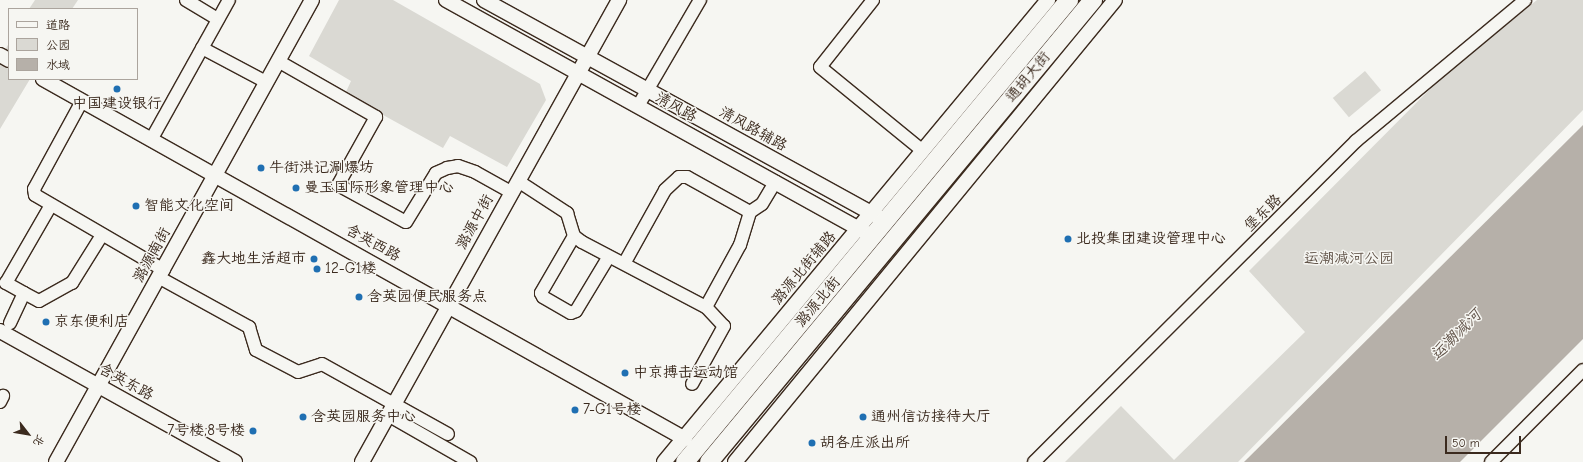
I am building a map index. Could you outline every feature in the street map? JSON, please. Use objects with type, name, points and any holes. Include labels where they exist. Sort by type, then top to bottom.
[{"type":"main road","name":"通胡大街","points":[[964,154],[1069,0]]},
{"type":"main road","name":"通胡大街","points":[[964,154],[1088,1]]},
{"type":"main road","name":"潞源北街","points":[[709,462],[873,237],[878,217],[964,154]]},
{"type":"main road","name":"潞源北街","points":[[685,462],[873,237],[901,230],[964,154]]},
{"type":"street","points":[[186,0],[218,19]]},
{"type":"street","points":[[151,140],[229,0]]},
{"type":"street","name":"潞源南街","points":[[56,462],[97,385],[162,274],[214,175],[312,0]]},
{"type":"street","name":"清风路","points":[[446,0],[873,237]]},
{"type":"street","name":"清风路辅路","points":[[484,0],[901,230]]},
{"type":"street","name":"潞源中街","points":[[362,462],[514,186],[619,0]]},
{"type":"street","points":[[638,106],[700,0]]},
{"type":"street","points":[[873,0],[820,67],[923,151]]},
{"type":"street","points":[[878,217],[923,151],[1048,0]]},
{"type":"street","points":[[735,462],[964,154],[1115,0]]},
{"type":"street","name":"堡东路","points":[[1034,462],[1356,141],[1525,0]]},
{"type":"street","points":[[202,48],[266,82]]},
{"type":"street","points":[[278,61],[376,117],[338,185],[406,222],[436,173],[447,168],[458,166],[514,186],[567,213],[574,236],[608,258],[625,262],[706,306],[724,326],[692,384]]},
{"type":"street","name":"含英西路","points":[[45,80],[449,304],[684,439]]},
{"type":"street","points":[[82,101],[34,189],[35,195],[249,327],[256,350],[298,372],[322,364],[470,462]]},
{"type":"street","points":[[625,262],[665,190],[679,177],[687,177],[750,212]]},
{"type":"street","points":[[706,306],[740,245],[750,212],[762,204],[775,182]]},
{"type":"street","points":[[51,206],[6,283],[39,301],[72,283],[102,235]]},
{"type":"street","points":[[574,236],[541,293],[543,297],[571,313],[576,311],[608,258]]},
{"type":"street","name":"潞源北街辅路","points":[[664,462],[873,237]]},
{"type":"street","points":[[5,327],[24,292]]},
{"type":"street","name":"含英东路","points":[[5,327],[97,385],[235,462]]},
{"type":"street","points":[[1491,462],[1583,370]]},
{"type":"street","points":[[391,409],[448,434]]},
{"type":"green space","points":[[35,0],[78,0],[73,8],[30,8]]},
{"type":"green space","points":[[339,0],[393,0],[540,84],[546,100],[507,167],[450,136],[443,148],[345,94],[351,81],[309,56]]},
{"type":"green space","name":"运潮减河公园","points":[[1537,0],[1583,0],[1583,110],[1238,462],[1065,462],[1121,406],[1174,460],[1305,332],[1249,271],[1441,78]]},
{"type":"green space","points":[[8,45],[8,80],[29,80],[0,129],[0,59]]},
{"type":"green space","points":[[1365,71],[1381,90],[1349,117],[1333,98]]},
{"type":"water","name":"运潮减河","points":[[1583,125],[1583,339],[1460,462],[1244,462]]},
{"type":"place","name":"中国建设银行","points":[[117,89]]},
{"type":"place","name":"牛街洪记涮爆坊","points":[[261,168]]},
{"type":"place","name":"曼玉国际形象管理中心","points":[[296,188]]},
{"type":"place","name":"智能文化空间","points":[[136,206]]},
{"type":"place","name":"北投集团建设管理中心","points":[[1068,239]]},
{"type":"place","name":"鑫大地生活超市","points":[[314,259]]},
{"type":"place","name":"12-G1楼","points":[[317,269]]},
{"type":"place","name":"含英园便民服务点","points":[[359,297]]},
{"type":"place","name":"京东便利店","points":[[46,322]]},
{"type":"place","name":"中京搏击运动馆","points":[[625,373]]},
{"type":"place","name":"7-G1号楼","points":[[575,410]]},
{"type":"place","name":"含英园服务中心","points":[[303,417]]},
{"type":"place","name":"通州信访接待大厅","points":[[863,417]]},
{"type":"place","name":"7号楼;8号楼","points":[[253,431]]},
{"type":"place","name":"胡各庄派出所","points":[[812,443]]}]
